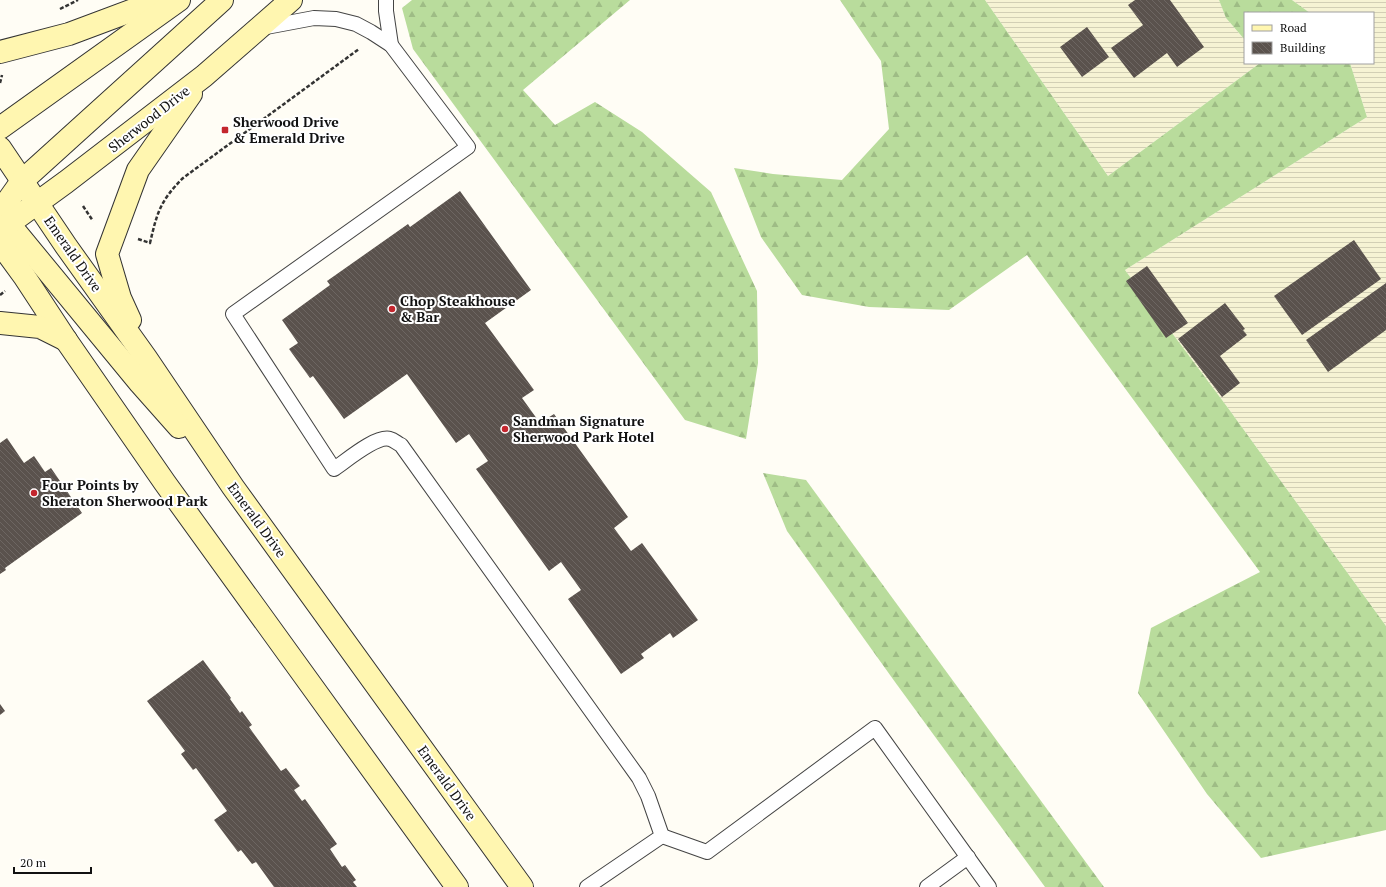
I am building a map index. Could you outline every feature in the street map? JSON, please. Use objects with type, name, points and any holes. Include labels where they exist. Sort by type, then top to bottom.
[{"type":"main road","points":[[0,52],[69,34],[160,0]]},
{"type":"main road","points":[[0,128],[179,0]]},
{"type":"main road","points":[[222,0],[22,181],[7,202],[2,219],[140,383],[233,487]]},
{"type":"main road","name":"Sherwood Drive","points":[[2,219],[37,204],[204,76],[291,0]]},
{"type":"main road","points":[[146,358],[120,298],[107,254],[138,170],[204,76]]},
{"type":"main road","name":"Emerald Drive","points":[[0,148],[37,204],[146,358],[233,487],[522,887]]},
{"type":"main road","points":[[0,243],[165,484],[457,887]]},
{"type":"main road","points":[[0,323],[40,327],[66,340]]},
{"type":"lane","points":[[386,0],[386,11],[391,45]]},
{"type":"lane","points":[[260,28],[314,18],[336,19],[356,24],[391,45],[468,147],[233,314],[334,469],[381,439],[390,439],[401,446],[639,778],[648,796],[662,836]]},
{"type":"lane","points":[[662,836],[707,852],[875,728],[989,887]]},
{"type":"lane","points":[[587,887],[662,836]]},
{"type":"lane","points":[[927,887],[968,857]]},
{"type":"path","points":[[53,11],[78,0]]},
{"type":"path","points":[[136,239],[150,243],[161,205],[170,191],[183,178],[360,48]]},
{"type":"path","points":[[83,206],[94,222]]},
{"type":"path","points":[[0,295],[5,291]]},
{"type":"shaded area","points":[[985,0],[1219,0],[1226,18],[1244,39],[1244,64],[1259,64],[1108,176]]},
{"type":"shaded area","points":[[1292,0],[1386,0],[1386,626],[1228,408],[1125,270],[1367,117],[1350,64],[1374,64],[1374,12],[1309,12]]},
{"type":"green space","points":[[412,0],[630,0],[523,90],[555,125],[595,102],[642,132],[711,192],[757,291],[758,363],[746,439],[685,420],[413,49],[402,8]]},
{"type":"green space","points":[[840,0],[985,0],[1108,176],[1259,64],[1350,64],[1367,117],[1125,270],[1228,408],[1386,626],[1386,830],[1261,858],[1207,794],[1138,693],[1151,628],[1260,572],[1027,255],[949,310],[869,307],[802,295],[761,237],[734,168],[773,174],[842,180],[889,129],[881,61]]},
{"type":"green space","points":[[1219,0],[1292,0],[1309,12],[1244,12],[1244,39],[1226,18]]},
{"type":"green space","points":[[763,473],[806,480],[1104,887],[1045,887],[787,531]]},
{"type":"building","points":[[1135,0],[1170,0],[1204,47],[1177,67],[1167,53],[1134,78],[1111,48],[1143,25],[1128,5]]},
{"type":"building","points":[[1087,27],[1109,57],[1082,77],[1060,47]]},
{"type":"building","name":"Sandman Signature Sherwood Park Hotel","points":[[460,191],[531,290],[485,323],[534,390],[522,398],[540,423],[554,414],[628,517],[614,528],[631,551],[642,543],[698,620],[673,638],[670,633],[641,654],[644,658],[621,674],[568,599],[581,590],[561,562],[549,571],[476,469],[488,461],[469,434],[456,443],[407,374],[344,419],[313,376],[310,378],[289,349],[298,343],[282,320],[330,285],[327,281],[408,224],[410,227]]},
{"type":"building","points":[[1354,240],[1381,279],[1302,335],[1274,296]]},
{"type":"building","points":[[1147,266],[1188,323],[1166,338],[1126,281]]},
{"type":"building","points":[[1386,283],[1386,330],[1328,372],[1306,340]]},
{"type":"building","points":[[1225,303],[1245,329],[1243,330],[1247,335],[1220,356],[1240,383],[1222,397],[1178,339]]},
{"type":"building","name":"Four Points by Sheraton Sherwood Park","points":[[7,438],[24,463],[34,456],[45,472],[51,468],[82,513],[5,568],[6,570],[0,574],[0,443]]},
{"type":"building","points":[[203,660],[231,698],[230,699],[240,713],[242,711],[252,725],[249,727],[281,771],[286,768],[300,786],[294,790],[302,801],[305,799],[337,844],[330,849],[342,867],[345,865],[356,880],[353,882],[357,887],[274,887],[256,862],[252,864],[241,850],[238,852],[214,820],[227,811],[196,768],[193,770],[181,754],[185,751],[147,701]]},
{"type":"building","points":[[0,704],[5,711],[0,715]]},
{"type":"place","name":"Sherwood Drive & Emerald Drive","points":[[225,130]]},
{"type":"place","name":"Chop Steakhouse & Bar","points":[[392,309]]},
{"type":"place","name":"Sandman Signature Sherwood Park Hotel","points":[[505,429]]},
{"type":"place","name":"Four Points by Sheraton Sherwood Park","points":[[34,493]]}]
